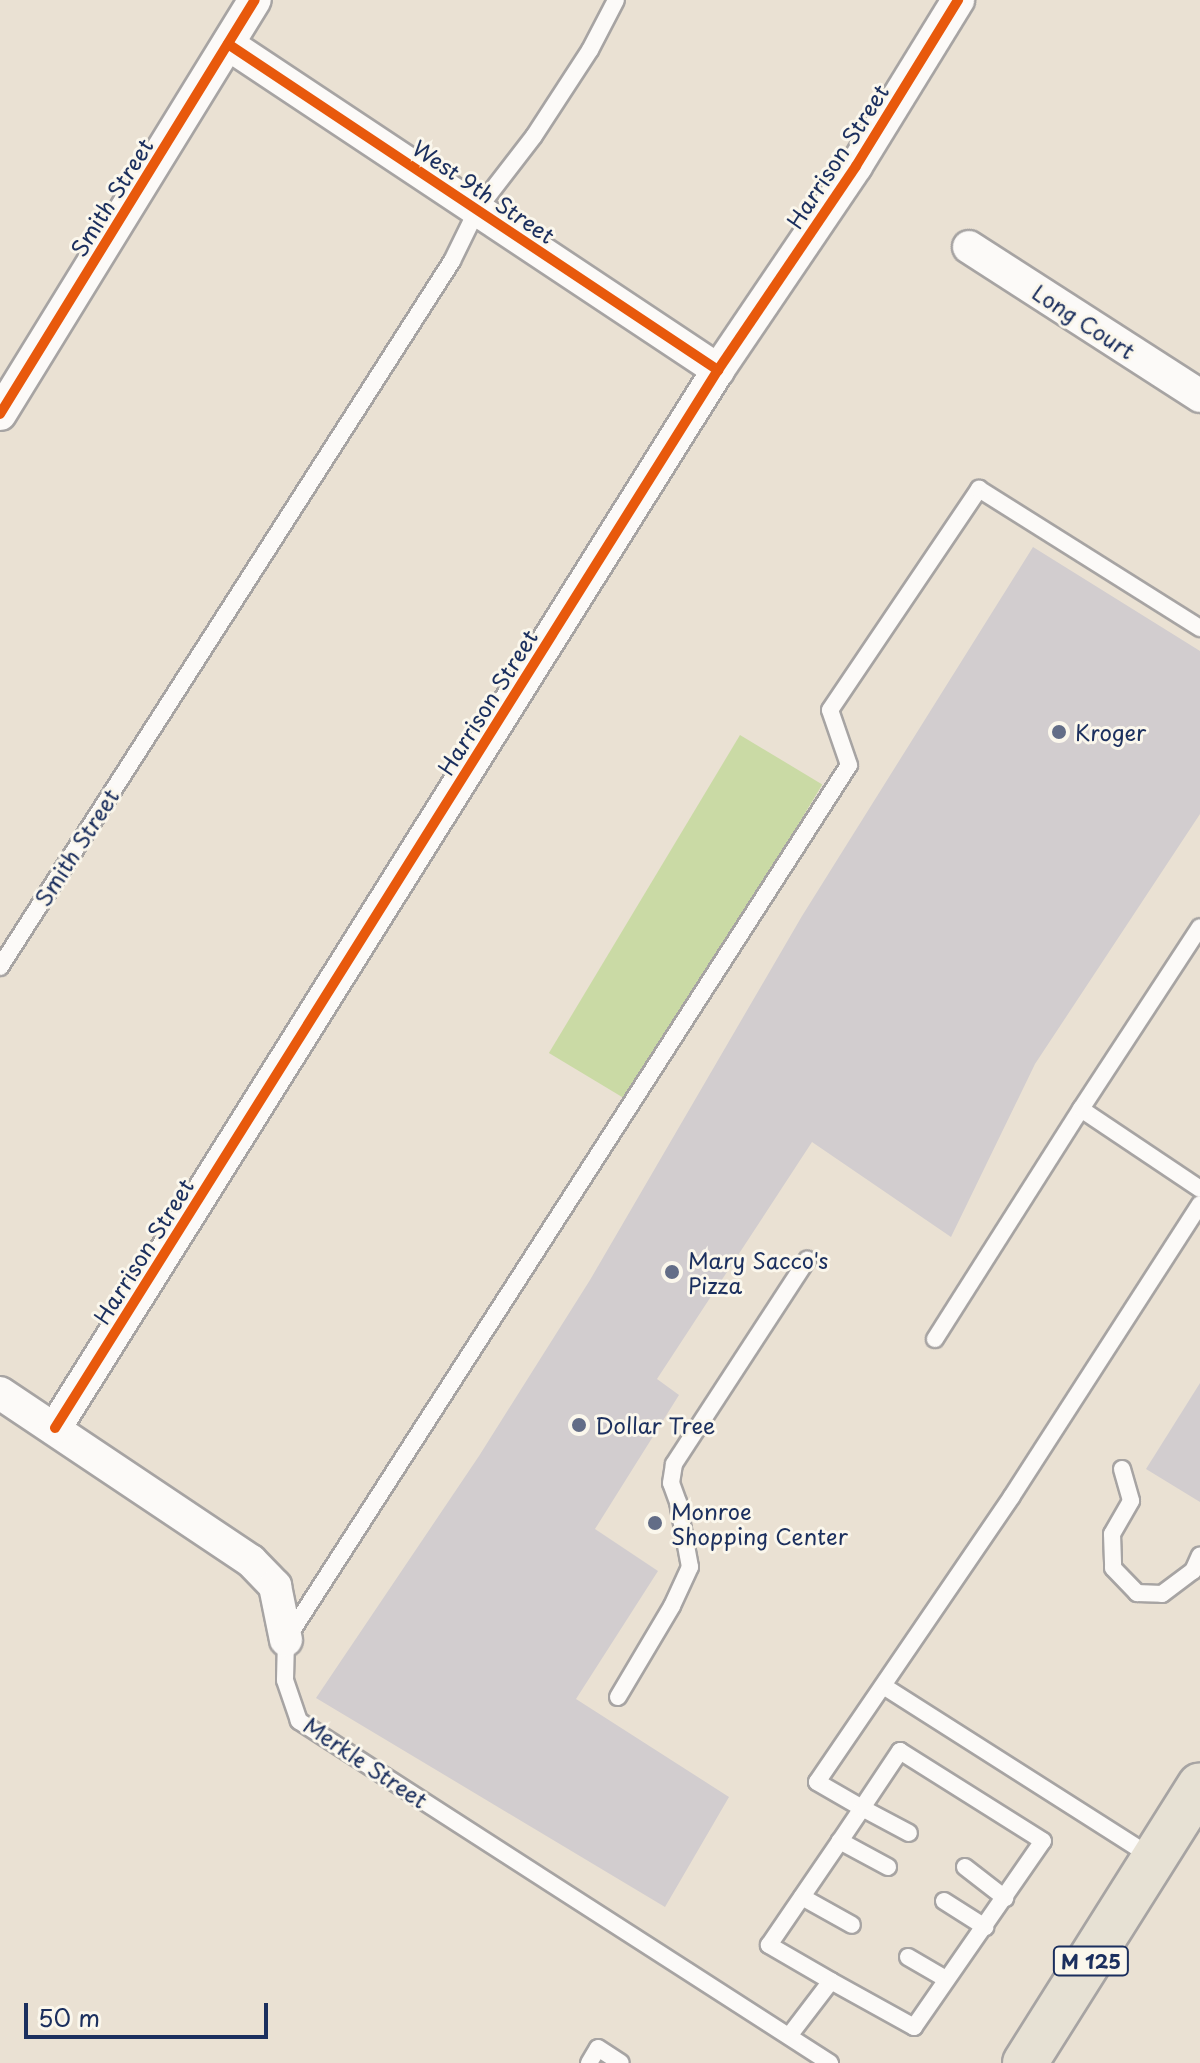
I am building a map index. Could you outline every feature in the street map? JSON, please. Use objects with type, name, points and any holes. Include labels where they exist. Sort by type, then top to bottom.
[{"type":"main road","name":"M 125","points":[[1025,2063],[1200,1785]]},
{"type":"street","name":"Smith Street","points":[[0,414],[255,0]]},
{"type":"street","name":"Harrison Street","points":[[55,1428],[718,370],[856,166],[958,0]]},
{"type":"street","name":"West 9th Street","points":[[228,44],[718,370]]},
{"type":"street","name":"Long Court","points":[[969,247],[1200,396]]},
{"type":"street","name":"Merkle Street","points":[[0,1393],[251,1561],[275,1586],[286,1640]]},
{"type":"lane","name":"Smith Street","points":[[0,967],[452,261],[477,210],[534,136],[590,50],[616,0]]},
{"type":"lane","points":[[286,1640],[849,765],[830,710],[979,489],[1200,628]]},
{"type":"lane","points":[[935,1339],[1200,927]]},
{"type":"lane","points":[[1081,1109],[1200,1189]]},
{"type":"lane","points":[[909,1833],[817,1782],[885,1687],[1200,1204]]},
{"type":"lane","points":[[618,1697],[672,1606],[690,1567],[678,1502],[671,1483],[674,1464],[807,1260]]},
{"type":"lane","points":[[1122,1469],[1131,1501],[1112,1534],[1113,1568],[1137,1593],[1162,1594],[1193,1571],[1200,1555]]},
{"type":"lane","name":"Merkle Street","points":[[286,1640],[285,1680],[299,1721],[830,2063]]},
{"type":"lane","points":[[885,1687],[1153,1858]]},
{"type":"lane","points":[[900,1751],[1043,1841],[914,2027],[769,1945],[862,1808],[900,1751]]},
{"type":"lane","points":[[840,1841],[888,1867]]},
{"type":"lane","points":[[965,1867],[1005,1898]]},
{"type":"lane","points":[[802,1897],[852,1925]]},
{"type":"lane","points":[[944,1901],[985,1927]]},
{"type":"lane","points":[[908,1957],[946,1979]]},
{"type":"lane","points":[[789,2036],[831,1981]]},
{"type":"lane","points":[[589,2063],[598,2048],[621,2063]]},
{"type":"green space","points":[[740,735],[822,784],[631,1102],[549,1053]]},
{"type":"building","points":[[1033,547],[1200,651],[1200,814],[1035,1064],[951,1237],[812,1142],[657,1379],[679,1395],[595,1529],[658,1571],[576,1699],[729,1797],[665,1907],[316,1698],[479,1456],[590,1280],[802,916]]},
{"type":"building","points":[[1200,1383],[1200,1502],[1146,1469]]},
{"type":"cycle path","points":[[0,414],[255,0]]},
{"type":"cycle path","points":[[55,1428],[718,370],[856,166],[958,0]]},
{"type":"cycle path","points":[[228,44],[718,370]]},
{"type":"place","name":"Kroger","points":[[1059,732]]},
{"type":"place","name":"Mary Sacco's Pizza","points":[[672,1272]]},
{"type":"place","name":"Dollar Tree","points":[[579,1425]]},
{"type":"place","name":"Monroe Shopping Center","points":[[655,1523]]}]
